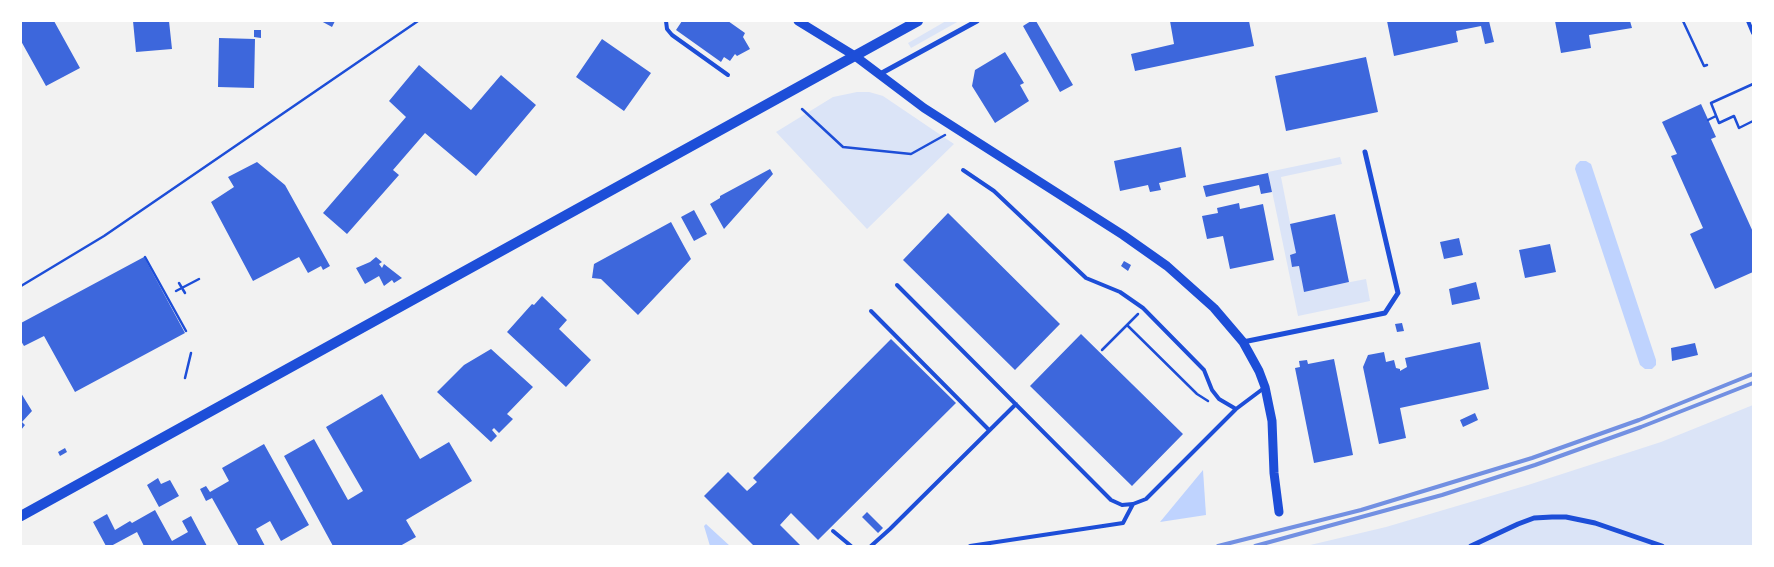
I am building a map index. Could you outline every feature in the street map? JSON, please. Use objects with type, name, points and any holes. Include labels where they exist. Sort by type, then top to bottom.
[{"type":"main road","points":[[21,516],[918,21]]},
{"type":"street","points":[[798,21],[855,56],[924,108],[1123,235],[1167,266],[1214,308],[1243,342],[1255,363],[1265,387],[1272,421],[1274,473],[1279,512]]},
{"type":"street","points":[[880,74],[977,21]]},
{"type":"street","points":[[1243,342],[1385,313],[1398,293],[1365,152]]},
{"type":"street","points":[[1471,546],[1534,518],[1552,517],[1566,517],[1595,523],[1662,546]]},
{"type":"lane","points":[[666,21],[667,29],[672,35],[728,75]]},
{"type":"lane","points":[[1748,21],[1753,32]]},
{"type":"lane","points":[[963,170],[994,191],[1086,278],[1120,292],[1143,308],[1204,370],[1212,390],[1219,399],[1236,409]]},
{"type":"lane","points":[[897,285],[1111,500],[1122,505],[1133,504],[1146,499],[1236,409],[1265,387]]},
{"type":"lane","points":[[870,311],[989,430]]},
{"type":"lane","points":[[871,546],[1016,404]]},
{"type":"lane","points":[[970,546],[1123,523],[1133,504]]},
{"type":"lane","points":[[834,531],[851,546]]},
{"type":"path","points":[[21,286],[104,236],[418,21]]},
{"type":"path","points":[[1683,21],[1704,66],[1707,65]]},
{"type":"path","points":[[1753,84],[1710,103],[1720,123],[1734,116],[1739,128],[1753,121]]},
{"type":"path","points":[[802,109],[843,147],[911,154],[946,135]]},
{"type":"path","points":[[1708,120],[1716,116]]},
{"type":"path","points":[[145,257],[186,331]]},
{"type":"path","points":[[176,291],[199,279]]},
{"type":"path","points":[[179,283],[185,293]]},
{"type":"path","points":[[1102,350],[1143,308]]},
{"type":"path","points":[[1127,324],[1197,394],[1214,404]]},
{"type":"path","points":[[185,378],[191,353]]},
{"type":"shaded area","points":[[946,21],[959,21],[911,48],[908,43]]},
{"type":"shaded area","points":[[857,92],[869,92],[883,96],[954,144],[867,229],[776,132],[833,97]]},
{"type":"shaded area","points":[[1340,157],[1342,164],[1281,177],[1296,253],[1290,255],[1292,267],[1299,266],[1304,291],[1366,279],[1370,301],[1298,316],[1268,172]]},
{"type":"shaded area","points":[[1753,405],[1753,546],[1306,546],[1386,527],[1528,485],[1661,442]]},
{"type":"water","points":[[1580,161],[1586,161],[1591,164],[1656,360],[1656,365],[1652,369],[1645,369],[1640,365],[1575,169]]},
{"type":"water","points":[[1203,470],[1206,515],[1160,522]]},
{"type":"water","points":[[706,524],[730,546],[710,546],[704,526]]},
{"type":"building","points":[[21,21],[54,21],[80,68],[46,86],[21,41]]},
{"type":"building","points":[[133,21],[169,21],[172,49],[136,52]]},
{"type":"building","points":[[321,21],[335,21],[332,27]]},
{"type":"building","points":[[682,21],[728,21],[745,33],[743,37],[750,49],[737,56],[735,54],[730,61],[724,57],[721,62],[676,30]]},
{"type":"building","points":[[1031,21],[1036,21],[1073,85],[1060,92],[1023,26]]},
{"type":"building","points":[[1170,21],[1249,21],[1254,46],[1135,71],[1131,54],[1174,44]]},
{"type":"building","points":[[1387,21],[1489,21],[1494,42],[1485,44],[1481,26],[1456,31],[1458,42],[1394,56]]},
{"type":"building","points":[[1555,21],[1630,21],[1632,28],[1589,35],[1591,48],[1561,53]]},
{"type":"building","points":[[254,30],[261,30],[261,38],[254,37]]},
{"type":"building","points":[[219,38],[255,39],[254,88],[218,87]]},
{"type":"building","points":[[602,39],[651,73],[624,111],[576,77]]},
{"type":"building","points":[[1005,52],[1024,83],[1020,85],[1029,101],[995,123],[972,86],[975,70]]},
{"type":"building","points":[[1366,57],[1378,112],[1286,131],[1275,76]]},
{"type":"building","points":[[419,65],[471,110],[501,75],[536,105],[476,176],[425,133],[393,170],[399,175],[347,234],[323,213],[406,117],[389,101]]},
{"type":"building","points":[[1701,104],[1716,137],[1711,139],[1753,232],[1753,272],[1715,289],[1690,234],[1703,228],[1671,156],[1677,154],[1662,122]]},
{"type":"building","points":[[1181,147],[1186,177],[1159,183],[1161,190],[1150,192],[1148,185],[1120,191],[1114,161]]},
{"type":"building","points":[[257,162],[285,185],[330,266],[323,270],[321,266],[308,273],[299,257],[253,281],[211,202],[234,187],[228,177]]},
{"type":"building","points":[[770,169],[773,174],[724,229],[710,204],[720,198],[720,196]]},
{"type":"building","points":[[1268,173],[1272,192],[1261,194],[1259,185],[1206,197],[1203,186]]},
{"type":"building","points":[[1239,203],[1240,209],[1263,204],[1274,260],[1230,269],[1223,236],[1207,239],[1202,216],[1218,213],[1217,208]]},
{"type":"building","points":[[694,210],[707,234],[694,241],[681,217]]},
{"type":"building","points":[[948,213],[1060,324],[1015,370],[903,260]]},
{"type":"building","points":[[1335,214],[1349,282],[1304,292],[1299,266],[1292,267],[1290,255],[1296,253],[1290,224]]},
{"type":"building","points":[[671,222],[691,259],[638,315],[601,279],[592,278],[594,264]]},
{"type":"building","points":[[1459,238],[1463,255],[1444,259],[1440,242]]},
{"type":"building","points":[[1550,244],[1556,272],[1525,278],[1519,250]]},
{"type":"building","points":[[144,257],[185,333],[75,392],[44,336],[24,346],[21,341],[21,323]]},
{"type":"building","points":[[376,257],[382,262],[379,264],[382,268],[384,264],[402,278],[394,283],[392,280],[384,286],[379,276],[365,284],[356,268]]},
{"type":"building","points":[[1124,261],[1131,265],[1128,271],[1121,266]]},
{"type":"building","points":[[1476,282],[1480,299],[1452,305],[1449,289]]},
{"type":"building","points":[[542,296],[567,320],[559,329],[591,360],[566,387],[507,332],[532,304],[534,305]]},
{"type":"building","points":[[1402,323],[1404,331],[1397,332],[1395,324]]},
{"type":"building","points":[[1081,334],[1183,434],[1132,486],[1030,386]]},
{"type":"building","points":[[891,339],[956,403],[818,540],[791,513],[780,525],[801,546],[754,546],[704,496],[728,472],[747,491],[757,482],[753,478]]},
{"type":"building","points":[[1480,342],[1489,389],[1400,408],[1406,438],[1379,444],[1363,367],[1368,355],[1384,352],[1386,362],[1394,360],[1396,368],[1400,369],[1400,371],[1407,367],[1405,358]]},
{"type":"building","points":[[1695,343],[1698,355],[1672,361],[1671,348]]},
{"type":"building","points":[[491,349],[533,387],[507,414],[513,419],[499,433],[494,428],[492,430],[497,436],[491,442],[437,392],[464,365]]},
{"type":"building","points":[[1334,359],[1353,455],[1314,463],[1295,368],[1300,367],[1299,361],[1307,360],[1308,364]]},
{"type":"building","points":[[21,393],[32,411],[22,422],[25,425],[21,430]]},
{"type":"building","points":[[382,394],[420,459],[449,442],[472,481],[406,520],[416,537],[400,546],[333,546],[284,456],[314,439],[348,500],[363,491],[326,427]]},
{"type":"building","points":[[1475,413],[1478,420],[1463,427],[1460,420]]},
{"type":"building","points":[[264,444],[309,525],[281,541],[270,521],[256,529],[265,546],[239,546],[212,498],[206,501],[200,489],[206,486],[210,492],[229,481],[222,468]]},
{"type":"building","points":[[65,448],[67,452],[60,456],[58,452]]},
{"type":"building","points":[[158,478],[161,484],[170,480],[179,496],[159,507],[147,485]]},
{"type":"building","points":[[155,510],[172,541],[188,532],[182,521],[191,516],[207,546],[144,546],[137,532],[111,546],[106,546],[93,522],[107,514],[115,530]]},
{"type":"building","points":[[867,512],[883,528],[878,533],[862,517]]},
{"type":"railway","points":[[1218,546],[1361,510],[1532,458],[1639,420],[1753,374]]},
{"type":"railway","points":[[1255,546],[1442,495],[1535,465],[1641,427],[1753,383]]}]
